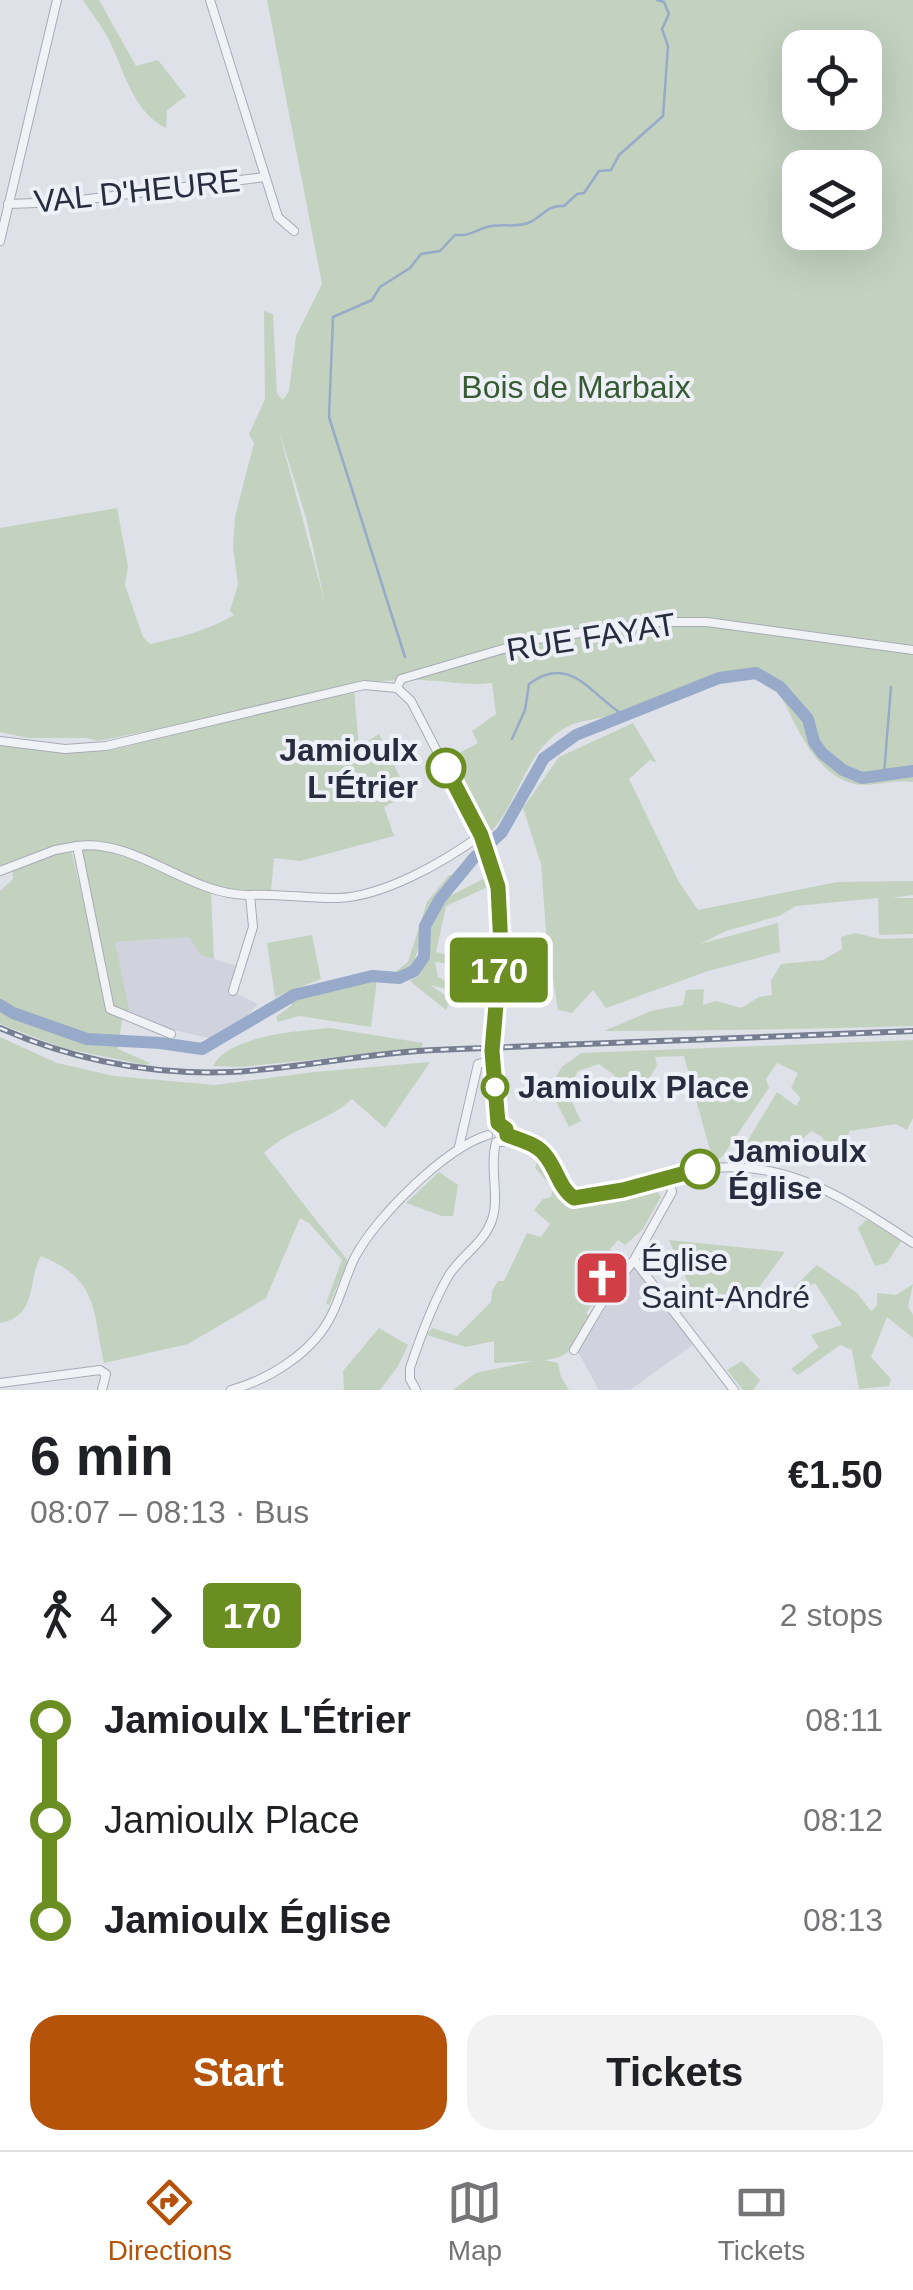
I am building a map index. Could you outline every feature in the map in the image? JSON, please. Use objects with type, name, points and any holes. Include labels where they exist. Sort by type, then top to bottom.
[{"type":"street","points":[[0,242],[57,0]]},
{"type":"street","name":"VAL D'HEURE","points":[[210,0],[278,217],[294,230]]},
{"type":"street","name":"VAL D'HEURE","points":[[8,204],[66,202],[265,177]]},
{"type":"street","name":"RUE FAYAT","points":[[398,688],[401,679],[510,646],[660,622],[707,622],[913,650]]},
{"type":"street","points":[[0,740],[65,749],[106,746],[364,686],[398,688],[410,701],[482,836],[499,900],[501,947],[493,1060],[498,1123],[507,1135],[502,1142],[492,1139],[459,1147],[372,1230],[355,1258],[331,1318],[308,1346],[276,1371],[231,1390]]},
{"type":"street","points":[[0,871],[55,850],[99,847],[160,865],[220,894],[330,898],[368,894],[453,855],[482,836]]},
{"type":"street","points":[[77,846],[110,1009],[171,1034]]},
{"type":"street","points":[[233,991],[253,926],[250,895]]},
{"type":"street","points":[[459,1147],[476,1067],[482,1060],[493,1060]]},
{"type":"street","points":[[416,1390],[410,1379],[414,1358],[450,1274],[490,1223],[494,1207],[490,1126],[498,1123]]},
{"type":"street","points":[[507,1135],[536,1147],[546,1156],[568,1195],[574,1198],[720,1165],[796,1176],[913,1243]]},
{"type":"street","points":[[574,1350],[634,1260],[672,1192],[669,1176]]},
{"type":"street","points":[[634,1260],[734,1390]]},
{"type":"street","points":[[0,1384],[100,1370],[106,1374],[102,1390]]},
{"type":"shaded area","points":[[189,937],[200,955],[238,966],[231,991],[258,1004],[241,1022],[212,1039],[174,1030],[125,1010],[112,942]]},
{"type":"shaded area","points":[[635,1265],[695,1343],[630,1390],[599,1390],[577,1350]]},
{"type":"green space","points":[[83,0],[99,0],[136,66],[158,60],[186,96],[167,110],[166,128],[136,99],[106,34]]},
{"type":"green space","name":"Bois de Marbaix","points":[[267,0],[913,0],[913,782],[862,785],[834,775],[816,758],[769,684],[748,675],[723,675],[669,693],[602,732],[610,716],[576,723],[555,735],[532,761],[498,824],[486,837],[446,760],[478,743],[472,731],[496,714],[492,683],[388,681],[290,700],[354,690],[359,747],[379,734],[408,794],[384,807],[394,836],[300,861],[274,858],[271,891],[236,894],[85,842],[65,844],[0,867],[0,743],[48,750],[97,751],[135,744],[173,726],[98,741],[28,738],[0,732],[0,528],[117,508],[128,566],[125,585],[143,637],[150,644],[183,636],[234,615],[230,611],[238,584],[233,547],[235,517],[254,443],[249,434],[265,399],[264,311],[273,314],[277,394],[283,400],[289,391],[296,336],[322,284]],"holes":[[[280,434],[307,521],[325,603]]]},
{"type":"green space","points":[[633,723],[657,763],[650,760],[629,779],[679,882],[698,910],[837,882],[913,881],[913,895],[891,898],[913,898],[913,934],[879,935],[878,898],[796,906],[779,916],[726,931],[700,944],[778,923],[780,952],[708,971],[606,1008],[593,990],[572,1013],[558,1010],[547,943],[541,864],[523,808],[559,757]]},
{"type":"green space","points":[[92,848],[155,865],[211,893],[214,959],[200,955],[189,937],[115,942],[129,1010],[122,1013],[111,1004],[81,849]]},
{"type":"green space","points":[[71,849],[109,1010],[122,1019],[118,1049],[150,1063],[145,1065],[63,1048],[0,1024],[0,891],[13,879],[12,869]]},
{"type":"green space","points":[[453,875],[430,909],[413,965],[397,976],[394,973],[408,962],[427,902]]},
{"type":"green space","points":[[483,879],[490,886],[446,906],[436,952],[478,962],[482,968],[435,962],[438,977],[462,989],[462,993],[430,985],[451,999],[446,1010],[410,981],[420,974],[412,970],[426,946],[429,925],[442,900]]},
{"type":"green space","points":[[855,933],[881,939],[913,938],[913,1026],[604,1031],[651,1011],[683,1005],[686,990],[704,989],[703,1005],[716,1001],[741,1008],[759,997],[772,995],[771,981],[781,964],[823,960],[842,949],[841,937]]},
{"type":"green space","points":[[312,935],[321,979],[275,997],[267,943]]},
{"type":"green space","points":[[377,980],[371,1027],[299,1016],[278,1022],[276,1017],[292,1005],[290,1001],[350,983]]},
{"type":"green space","points":[[330,1028],[423,1043],[421,1049],[240,1067],[213,1066],[221,1056],[249,1041]]},
{"type":"green space","points":[[0,1037],[57,1063],[114,1076],[215,1085],[430,1062],[385,1128],[352,1099],[264,1153],[348,1261],[329,1305],[326,1303],[342,1260],[300,1218],[266,1298],[188,1344],[104,1363],[94,1311],[83,1286],[60,1265],[41,1256],[26,1305],[12,1319],[0,1323]]},
{"type":"green space","points":[[913,1040],[913,1118],[907,1130],[896,1124],[849,1131],[844,1165],[821,1136],[811,1131],[789,1152],[791,1141],[772,1163],[736,1160],[777,1092],[796,1106],[801,1098],[791,1088],[798,1073],[777,1063],[766,1079],[769,1088],[722,1157],[713,1161],[684,1056],[655,1057],[657,1065],[648,1081],[626,1093],[614,1075],[599,1064],[578,1071],[567,1091],[581,1121],[569,1127],[549,1088],[562,1067],[581,1053]]},
{"type":"green space","points":[[538,1159],[567,1201],[579,1206],[655,1188],[661,1197],[642,1230],[625,1245],[618,1240],[610,1249],[629,1263],[586,1313],[591,1317],[574,1346],[562,1356],[544,1360],[558,1363],[569,1390],[453,1390],[476,1373],[533,1361],[494,1363],[494,1341],[466,1347],[427,1335],[432,1328],[457,1336],[491,1302],[492,1291],[498,1281],[504,1281],[527,1233],[541,1237],[550,1224],[534,1210],[543,1199],[551,1197],[553,1188],[535,1168]]},
{"type":"green space","points":[[439,1172],[458,1185],[453,1216],[406,1203]]},
{"type":"green space","points":[[867,1219],[902,1240],[887,1263],[875,1266],[858,1228]]},
{"type":"green space","points":[[669,1240],[785,1252],[757,1290],[741,1291],[725,1309],[710,1294],[696,1301]]},
{"type":"green space","points":[[817,1265],[857,1293],[871,1311],[877,1305],[877,1293],[896,1295],[913,1284],[908,1307],[913,1315],[913,1338],[887,1317],[871,1357],[891,1379],[889,1386],[859,1389],[852,1350],[840,1345],[798,1375],[791,1369],[819,1347],[811,1335],[842,1325],[815,1283],[778,1302]]},
{"type":"green space","points":[[379,1328],[408,1345],[398,1366],[380,1390],[344,1390],[343,1371]]},
{"type":"green space","points":[[742,1361],[760,1380],[753,1390],[743,1390],[727,1370]]},
{"type":"waterway","points":[[405,657],[329,417],[333,317],[372,300],[380,287],[410,268],[421,254],[440,251],[455,235],[528,223],[584,193],[599,171],[611,170],[619,155],[663,116],[668,46],[662,29],[669,14],[664,2],[657,0]]},
{"type":"waterway","points":[[0,1005],[87,1039],[202,1049],[294,995],[372,976],[399,978],[414,971],[424,957],[425,926],[440,899],[502,832],[544,758],[576,735],[719,678],[756,673],[780,687],[808,719],[814,742],[822,753],[843,770],[862,778],[913,771]]},
{"type":"waterway","points":[[512,739],[525,710],[529,684],[544,675],[569,675],[625,716]]},
{"type":"waterway","points":[[884,774],[891,687]]},
{"type":"railway","points":[[0,1028],[84,1057],[141,1068],[200,1072],[255,1070],[434,1050],[913,1031]]},
{"type":"bus line","name":"170","points":[[446,768],[481,835],[498,887],[501,947],[492,1051],[498,1123],[503,1124],[507,1135],[536,1147],[546,1156],[568,1195],[581,1200],[700,1169]]},
{"type":"place","name":"Jamioulx L'Étrier","points":[[446,768]]},
{"type":"place","name":"Jamioulx Place","points":[[495,1087]]},
{"type":"place","name":"Jamioulx Église","points":[[700,1169]]},
{"type":"place","name":"Église Saint-André","points":[[602,1278]]}]
